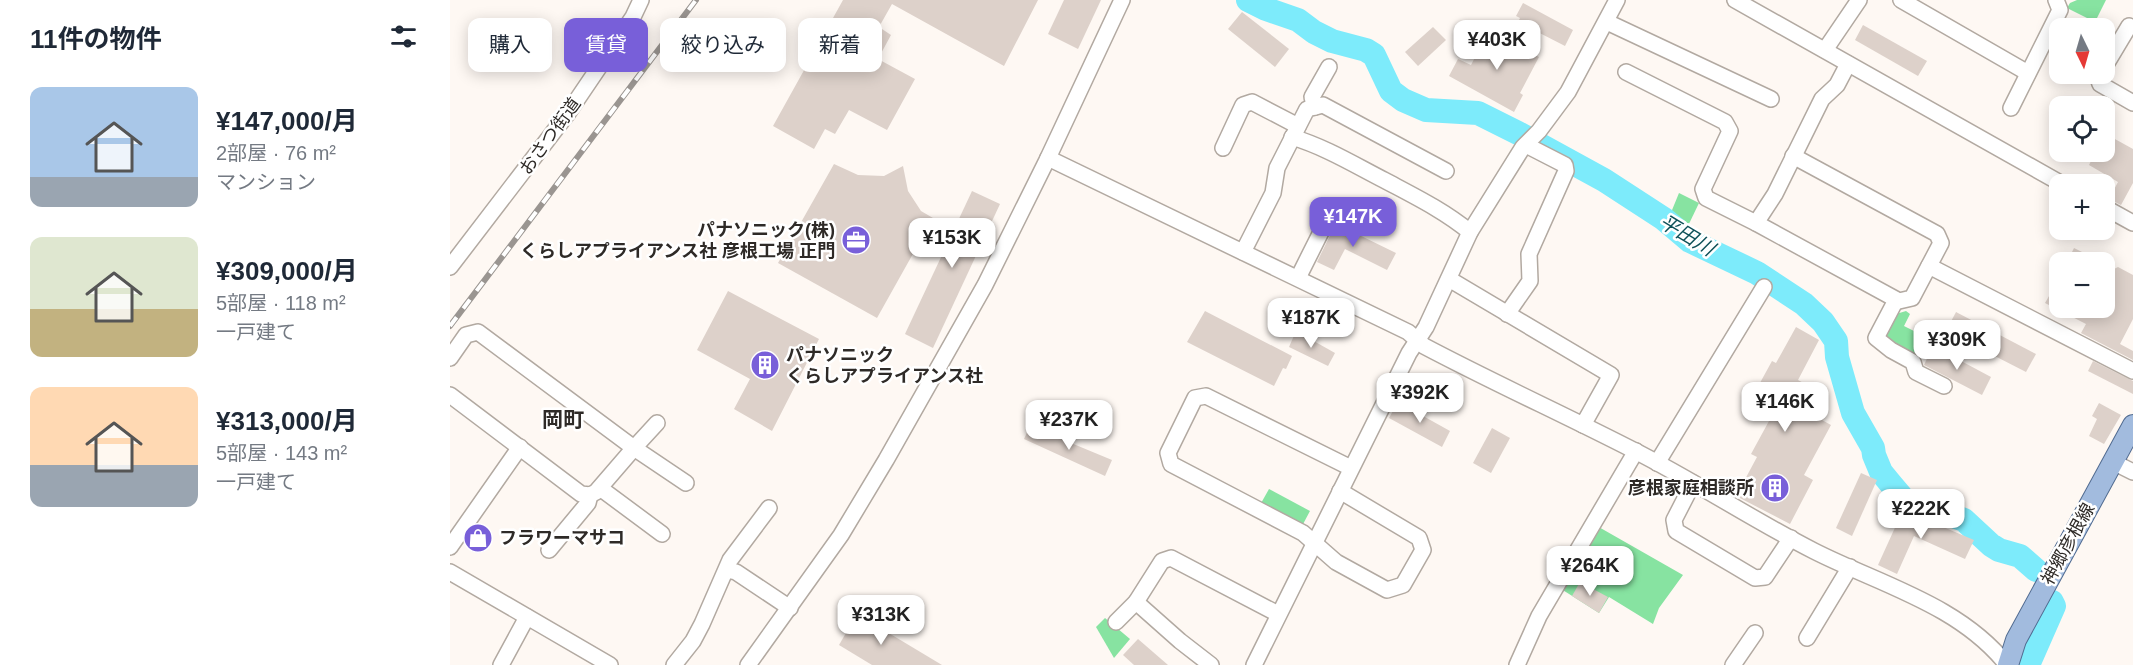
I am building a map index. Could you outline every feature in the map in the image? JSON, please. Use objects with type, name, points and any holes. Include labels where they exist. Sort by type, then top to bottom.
[{"type":"main road","name":"神郷彦根線","points":[[2008,665],[2016,640],[2133,424]]},
{"type":"street","name":"おさつ街道","points":[[450,267],[568,113],[633,17],[641,0]]},
{"type":"street","points":[[748,665],[841,535],[985,285],[1122,0]]},
{"type":"street","points":[[1254,665],[1408,353],[1426,327],[1470,232],[1529,141],[1568,92],[1617,0]]},
{"type":"street","points":[[1735,0],[2049,177]]},
{"type":"street","points":[[1825,50],[1859,0]]},
{"type":"street","points":[[1901,0],[2028,73]]},
{"type":"street","points":[[2011,108],[2060,10],[2056,0]]},
{"type":"street","points":[[1607,22],[1771,99]]},
{"type":"street","points":[[2115,50],[2129,26]]},
{"type":"street","points":[[1756,223],[1775,194],[1822,99],[1837,85],[1848,64]]},
{"type":"street","points":[[1315,106],[1312,97],[1329,67]]},
{"type":"street","points":[[1626,72],[1642,86],[1725,122],[1730,131],[1703,189],[1706,198],[1896,300],[1912,298],[1941,243],[1937,234],[1794,156]]},
{"type":"street","points":[[2100,84],[2133,103]]},
{"type":"street","points":[[1223,148],[1243,105],[1252,102],[1317,145],[1448,214],[1470,232]]},
{"type":"street","points":[[1243,252],[1273,193],[1277,168],[1295,131],[1307,110],[1315,106],[1323,105],[1446,171]]},
{"type":"street","points":[[1508,314],[1530,281],[1528,254],[1566,171],[1565,165],[1529,141]]},
{"type":"street","points":[[1048,158],[1408,332],[1424,346],[1636,451],[1791,538],[1933,606],[1960,622],[1994,649],[2008,665]]},
{"type":"street","points":[[2115,213],[2133,223]]},
{"type":"street","points":[[1298,278],[1324,224]]},
{"type":"street","points":[[1929,266],[2133,371]]},
{"type":"street","points":[[1449,279],[1611,375],[1583,426]]},
{"type":"street","points":[[1657,463],[1764,287]]},
{"type":"street","points":[[1896,300],[1876,338],[1891,350],[1913,362],[1916,372],[1944,386]]},
{"type":"street","points":[[450,357],[466,334],[478,332],[634,448],[686,483]]},
{"type":"street","points":[[450,395],[581,494],[595,492],[662,534]]},
{"type":"street","points":[[1340,491],[1419,538],[1423,550],[1403,585],[1387,590],[1336,562],[1303,533],[1171,464],[1168,453],[1196,398],[1206,396],[1351,468]]},
{"type":"street","points":[[549,550],[595,492],[657,423]]},
{"type":"street","points":[[450,547],[520,447]]},
{"type":"street","points":[[1516,665],[1539,616],[1636,451]]},
{"type":"street","points":[[2113,462],[2133,472]]},
{"type":"street","points":[[1694,483],[1674,520],[1676,531],[1755,578],[1766,577],[1791,538]]},
{"type":"street","points":[[674,665],[693,641],[730,560],[769,508]]},
{"type":"street","points":[[1116,622],[1136,602],[1162,561],[1171,558],[1278,614]]},
{"type":"street","points":[[1807,638],[1850,567]]},
{"type":"street","points":[[727,570],[736,572],[790,608]]},
{"type":"street","points":[[450,572],[610,665]]},
{"type":"street","points":[[1136,602],[1211,665]]},
{"type":"street","points":[[501,665],[527,617]]},
{"type":"street","points":[[1737,664],[1755,633]]},
{"type":"green space","points":[[2077,0],[2106,0],[2097,18],[2087,18],[2067,8],[2070,3]]},
{"type":"green space","points":[[1679,193],[1699,203],[1687,228],[1670,215]]},
{"type":"green space","points":[[1906,311],[1910,314],[1904,326],[1930,339],[1919,354],[1900,348],[1884,335],[1896,314]]},
{"type":"green space","points":[[1269,489],[1310,511],[1302,526],[1260,505]]},
{"type":"green space","points":[[1597,526],[1683,575],[1659,608],[1653,624],[1609,597],[1599,613],[1558,587]]},
{"type":"green space","points":[[1105,618],[1130,639],[1114,658],[1096,627]]},
{"type":"building","points":[[843,0],[1038,0],[1004,66],[892,4],[882,22],[882,18],[833,18]]},
{"type":"building","points":[[1064,0],[1101,0],[1078,49],[1048,34]]},
{"type":"building","points":[[1523,3],[1573,30],[1565,46],[1518,22],[1520,18],[1516,16]]},
{"type":"building","points":[[1242,12],[1289,49],[1275,67],[1228,29]]},
{"type":"building","points":[[1863,25],[1927,61],[1918,76],[1855,40]]},
{"type":"building","points":[[1433,27],[1446,40],[1418,66],[1405,52]]},
{"type":"building","points":[[882,29],[891,35],[882,52]]},
{"type":"building","points":[[1489,30],[1539,57],[1520,93],[1523,95],[1514,112],[1449,76],[1458,59],[1471,65]]},
{"type":"building","points":[[882,61],[915,79],[887,130],[849,110],[835,134],[825,129],[814,149],[773,126],[803,72],[882,72]]},
{"type":"building","points":[[2115,139],[2133,149],[2133,183],[2121,205],[2115,202],[2115,188],[2118,182],[2115,180],[2115,174],[2104,174],[2089,165],[2090,162],[2115,162]]},
{"type":"building","name":"パナソニック(株) くらしアプライアンス社 彦根工場 正門","points":[[834,164],[858,175],[884,176],[903,166],[908,191],[921,211],[933,218],[877,318],[778,263]]},
{"type":"building","points":[[972,191],[1000,204],[933,348],[905,334]]},
{"type":"building","points":[[1337,221],[1354,229],[1353,232],[1396,253],[1387,270],[1345,249],[1334,270],[1317,262]]},
{"type":"building","points":[[2118,267],[2133,275],[2133,319],[2120,344],[2133,351],[2133,360],[2081,333],[2086,324],[2074,318],[2115,318],[2115,268]]},
{"type":"building","name":"パナソニック くらしアプライアンス社","points":[[728,291],[819,339],[772,431],[734,409],[750,379],[697,350]]},
{"type":"building","points":[[1205,311],[1292,356],[1274,386],[1187,342]]},
{"type":"building","points":[[1956,312],[2036,354],[2026,372],[1946,331]]},
{"type":"building","points":[[1796,327],[1819,340],[1798,380],[1822,393],[1811,414],[1831,425],[1804,475],[1813,480],[1790,524],[1736,496],[1757,457],[1751,454],[1769,421],[1750,411],[1748,402],[1772,361],[1776,363]]},
{"type":"building","points":[[1296,331],[1335,353],[1328,366],[1289,347]]},
{"type":"building","points":[[1933,346],[1991,377],[1982,395],[1924,365]]},
{"type":"building","points":[[2093,361],[2133,381],[2133,394],[2088,371]]},
{"type":"building","points":[[1398,402],[1450,431],[1442,447],[1389,418]]},
{"type":"building","points":[[2099,403],[2121,415],[2104,444],[2089,436],[2097,419],[2092,416]]},
{"type":"building","points":[[1030,426],[1112,460],[1105,476],[1024,439]]},
{"type":"building","points":[[1492,428],[1510,438],[1491,473],[1473,463]]},
{"type":"building","points":[[1861,473],[1877,480],[1852,536],[1836,528]]},
{"type":"building","points":[[1903,510],[1974,540],[1965,559],[1914,536],[1897,574],[1878,565]]},
{"type":"building","points":[[1580,582],[1608,597],[1599,613],[1572,596]]},
{"type":"building","points":[[857,614],[942,665],[872,665],[839,645]]},
{"type":"building","points":[[1138,639],[1168,665],[1134,665],[1123,655]]},
{"type":"waterway","name":"平田川","points":[[1248,0],[1298,20],[1314,32],[1332,41],[1366,50],[1374,55],[1391,91],[1403,100],[1426,110],[1478,113],[1518,133],[1604,180],[1664,219],[1690,241],[1757,273],[1804,304],[1823,322],[1836,341],[1837,357],[1853,413],[1873,448],[1881,472],[1906,502],[1914,507],[1935,509],[1964,520],[1991,545],[1999,550],[2020,556],[2036,570]]},
{"type":"waterway","name":"平田川","points":[[2028,665],[2054,606],[2052,602]]},
{"type":"railway","points":[[450,326],[696,0]]},
{"type":"place","name":"パナソニック(株) くらしアプライアンス社 彦根工場 正門","points":[[856,240]]},
{"type":"place","name":"パナソニック くらしアプライアンス社","points":[[765,365]]},
{"type":"place","name":"彦根家庭相談所","points":[[1775,488]]},
{"type":"place","name":"フラワーマサコ","points":[[478,538]]},
{"type":"district","name":"岡町","points":[[563,420]]}]
